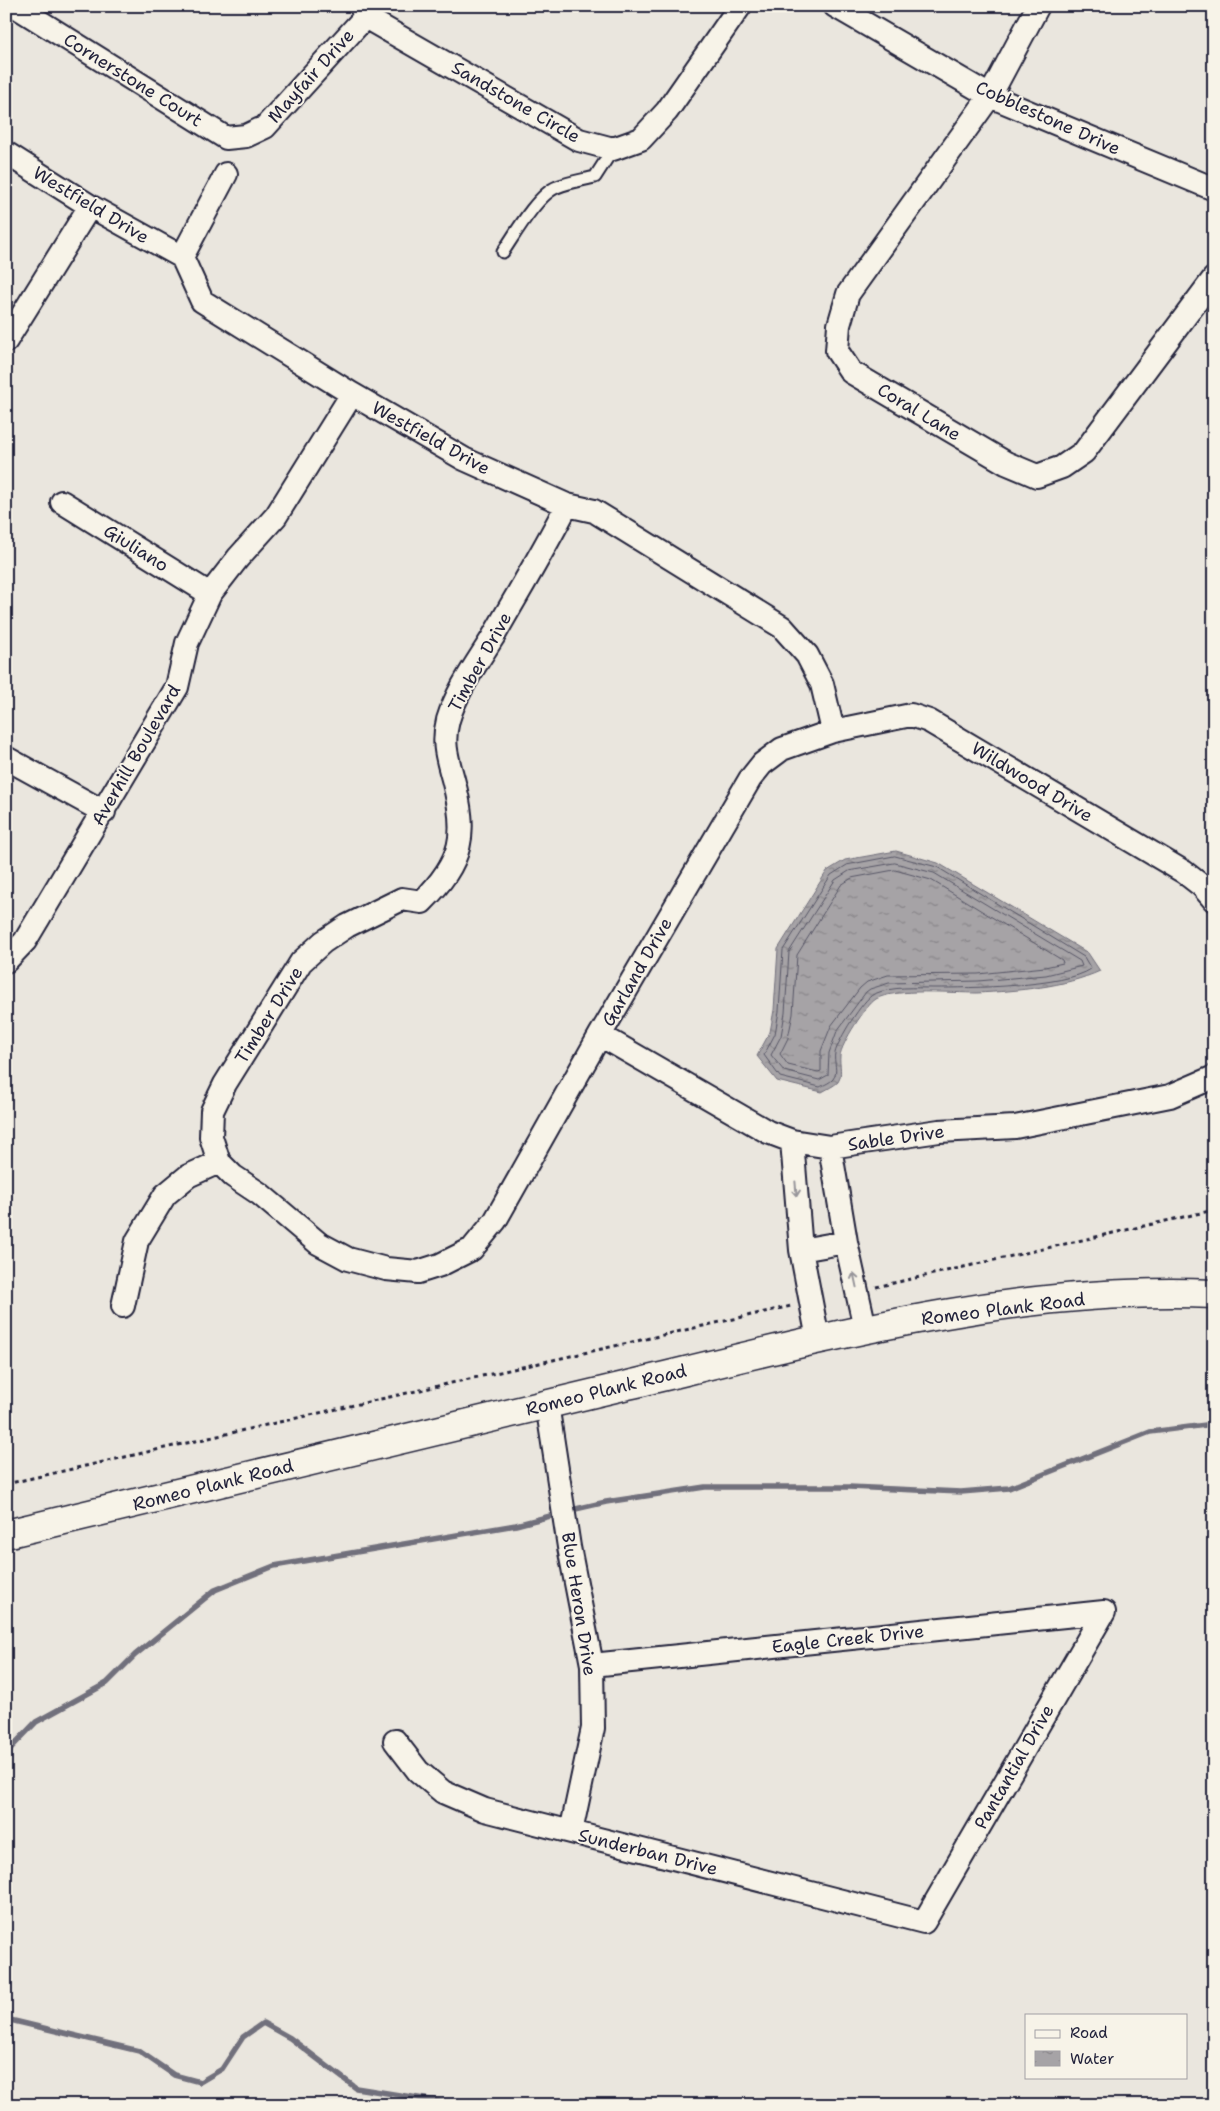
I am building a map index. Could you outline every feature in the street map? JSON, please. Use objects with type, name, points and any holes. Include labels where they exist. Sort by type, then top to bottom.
[{"type":"street","name":"Cornerstone Court","points":[[15,6],[226,138]]},
{"type":"street","points":[[613,149],[641,139],[667,111],[740,6]]},
{"type":"street","name":"Cobblestone Drive","points":[[835,6],[990,96],[1214,189]]},
{"type":"street","name":"Coral Lane","points":[[1038,6],[990,96],[848,294],[839,325],[838,351],[851,372],[1006,463],[1037,476],[1062,467],[1084,452],[1214,278]]},
{"type":"street","name":"Mayfair Drive","points":[[226,138],[246,136],[265,127],[363,12]]},
{"type":"street","name":"Sandstone Circle","points":[[363,12],[579,140],[613,149]]},
{"type":"street","name":"Westfield Drive","points":[[6,153],[90,206],[182,258],[202,301],[352,394],[464,459],[567,505],[594,511],[782,627],[807,655],[822,684],[833,731]]},
{"type":"street","points":[[182,258],[226,174]]},
{"type":"street","points":[[6,341],[90,206]]},
{"type":"street","name":"Averhill Boulevard","points":[[6,961],[25,941],[104,812],[177,687],[187,643],[210,594],[238,558],[276,516],[352,394]]},
{"type":"street","name":"Giuliano","points":[[62,502],[210,594]]},
{"type":"street","name":"Timber Drive","points":[[219,1162],[212,1137],[212,1110],[226,1084],[302,962],[323,942],[346,926],[402,900],[422,902],[442,882],[457,856],[462,830],[456,794],[444,748],[448,720],[459,693],[541,555],[567,505]]},
{"type":"street","name":"Wildwood Drive","points":[[833,731],[911,715],[929,721],[1184,872],[1202,886],[1214,900]]},
{"type":"street","name":"Garland Drive","points":[[219,1162],[233,1176],[260,1194],[318,1243],[348,1259],[386,1268],[418,1272],[440,1265],[472,1249],[495,1221],[600,1035],[750,779],[762,764],[782,749],[833,731]]},
{"type":"street","points":[[6,758],[104,812]]},
{"type":"street","name":"Sable Drive","points":[[600,1035],[768,1132],[792,1140],[830,1147],[939,1131],[1015,1127],[1170,1096],[1214,1076]]},
{"type":"street","points":[[792,1140],[801,1250],[818,1339]]},
{"type":"street","points":[[830,1147],[846,1242],[865,1328]]},
{"type":"street","points":[[123,1306],[138,1241],[165,1195],[188,1176],[219,1162]]},
{"type":"street","points":[[801,1250],[846,1242]]},
{"type":"street","name":"Romeo Plank Road","points":[[6,1534],[865,1328],[1040,1300],[1166,1292],[1214,1294]]},
{"type":"street","name":"Blue Heron Drive","points":[[548,1404],[569,1547],[592,1665],[592,1728],[571,1832]]},
{"type":"street","name":"Eagle Creek Drive","points":[[592,1665],[1104,1612]]},
{"type":"street","name":"Pantantial Drive","points":[[924,1922],[1104,1612]]},
{"type":"street","name":"Sunderban Drive","points":[[395,1741],[418,1771],[443,1792],[486,1810],[924,1922]]},
{"type":"lane","points":[[504,252],[525,219],[540,201],[556,187],[595,177],[613,149]]},
{"type":"path","points":[[857,1292],[1214,1210]]},
{"type":"path","points":[[6,1484],[811,1302]]},
{"type":"water","points":[[896,851],[938,863],[1088,953],[1100,971],[1072,981],[1024,989],[977,993],[910,992],[896,993],[876,999],[860,1017],[841,1050],[838,1082],[822,1092],[777,1081],[757,1056],[770,1032],[774,1010],[778,949],[827,871],[845,860]]},
{"type":"waterway","points":[[567,1511],[606,1502],[705,1487],[849,1487],[961,1492],[1009,1488],[1150,1432],[1214,1424]]},
{"type":"waterway","points":[[6,1753],[36,1722],[107,1683],[135,1655],[215,1590],[274,1566],[516,1525],[558,1514]]},
{"type":"waterway","points":[[6,2019],[139,2051],[174,2075],[200,2082],[222,2069],[243,2037],[263,2023],[290,2038],[356,2088],[453,2105]]}]
